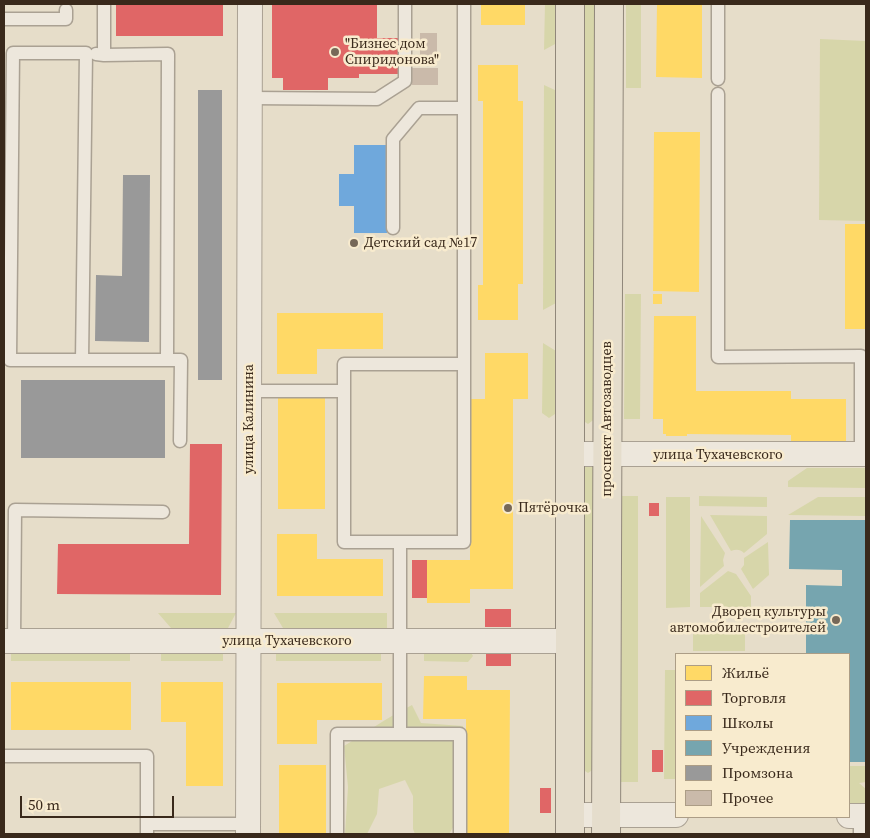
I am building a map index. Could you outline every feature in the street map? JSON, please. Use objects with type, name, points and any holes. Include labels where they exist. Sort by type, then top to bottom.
[{"type":"main road","points":[[570,4],[570,824]]},
{"type":"main road","name":"проспект Автозаводцев","points":[[606,824],[609,4]]},
{"type":"street","name":"улица Калинина","points":[[248,829],[250,4]]},
{"type":"street","name":"улица Тухачевского","points":[[570,454],[864,454]]},
{"type":"street","name":"улица Тухачевского","points":[[9,641],[570,641]]},
{"type":"street","points":[[570,824],[606,824],[675,815]]},
{"type":"lane","points":[[104,4],[104,54]]},
{"type":"lane","points":[[250,98],[378,99],[405,80],[405,4]]},
{"type":"lane","points":[[464,4],[464,108],[464,364],[464,542],[344,542],[344,364],[464,364]]},
{"type":"lane","points":[[718,4],[718,79]]},
{"type":"lane","points":[[4,19],[66,19],[66,10]]},
{"type":"lane","points":[[167,360],[168,54],[13,53],[10,360],[82,360],[167,360],[181,360],[180,442]]},
{"type":"lane","points":[[82,360],[86,53]]},
{"type":"lane","points":[[718,94],[718,357],[863,356],[864,454]]},
{"type":"lane","points":[[393,228],[393,139],[418,108],[464,108]]},
{"type":"lane","points":[[249,391],[344,391]]},
{"type":"lane","points":[[9,641],[9,510],[163,512]]},
{"type":"lane","points":[[400,542],[400,734]]},
{"type":"lane","points":[[337,834],[337,734],[460,734],[460,834]]},
{"type":"lane","points":[[4,756],[147,756],[147,829],[248,829]]},
{"type":"green space","points":[[545,4],[557,4],[557,43],[544,50]]},
{"type":"green space","points":[[582,4],[597,4],[596,418],[588,424],[579,418]]},
{"type":"green space","points":[[626,4],[641,4],[641,88],[626,88]]},
{"type":"green space","points":[[820,39],[866,41],[866,221],[819,220]]},
{"type":"green space","points":[[544,85],[557,91],[556,303],[543,310]]},
{"type":"green space","points":[[625,294],[641,294],[640,419],[624,419]]},
{"type":"green space","points":[[543,343],[556,351],[555,414],[549,418],[542,413]]},
{"type":"green space","points":[[583,465],[595,465],[594,769],[588,773],[582,769]]},
{"type":"green space","points":[[807,468],[866,468],[866,488],[788,487],[788,481]]},
{"type":"green space","points":[[622,496],[638,496],[638,782],[621,782]]},
{"type":"green space","points":[[699,496],[767,497],[767,507],[699,506]]},
{"type":"green space","points":[[666,497],[690,497],[690,607],[666,608]]},
{"type":"green space","points":[[818,497],[866,497],[866,516],[788,515]]},
{"type":"green space","points":[[710,515],[767,516],[767,534],[744,553],[738,550],[731,551]]},
{"type":"green space","points":[[701,516],[725,553],[724,566],[700,587]]},
{"type":"green space","points":[[768,542],[769,575],[753,589],[741,569],[744,565],[744,558]]},
{"type":"green space","points":[[728,571],[736,574],[751,596],[751,607],[700,607],[700,593]]},
{"type":"green space","points":[[158,613],[236,613],[228,628],[171,628]]},
{"type":"green space","points":[[274,613],[387,613],[387,628],[283,628]]},
{"type":"green space","points":[[693,628],[745,628],[745,651],[693,651]]},
{"type":"green space","points":[[11,649],[130,649],[130,661],[11,661]]},
{"type":"green space","points":[[161,649],[223,649],[223,661],[161,661]]},
{"type":"green space","points":[[276,649],[381,649],[381,661],[276,661]]},
{"type":"green space","points":[[424,649],[469,649],[473,656],[468,662],[424,661]]},
{"type":"green space","points":[[665,670],[675,670],[675,779],[664,779]]},
{"type":"green space","points":[[412,705],[421,723],[463,726],[463,811],[449,834],[415,834],[413,829],[413,796],[405,780],[379,789],[377,814],[367,834],[345,834],[348,787],[344,746]]},
{"type":"green space","points":[[850,766],[866,766],[866,782],[859,783],[866,789],[866,813],[850,812]]},
{"type":"building: Жильё","points":[[481,4],[525,4],[525,25],[481,25]]},
{"type":"building: Жильё","points":[[657,4],[702,4],[702,78],[656,77]]},
{"type":"building: Жильё","points":[[478,65],[518,65],[518,101],[523,101],[523,284],[518,284],[518,320],[478,320],[478,285],[483,285],[483,101],[478,101]]},
{"type":"building: Жильё","points":[[654,132],[700,132],[699,292],[653,291]]},
{"type":"building: Жильё","points":[[845,224],[866,224],[866,329],[845,329]]},
{"type":"building: Жильё","points":[[653,294],[662,294],[662,304],[653,304]]},
{"type":"building: Жильё","points":[[277,313],[383,313],[383,349],[317,349],[317,374],[277,374]]},
{"type":"building: Жильё","points":[[654,316],[696,316],[696,391],[791,391],[791,399],[846,399],[846,444],[791,444],[791,435],[687,434],[687,436],[666,436],[666,434],[663,434],[663,419],[653,419]]},
{"type":"building: Жильё","points":[[485,353],[528,353],[528,399],[513,399],[513,589],[470,589],[470,603],[427,603],[427,560],[470,560],[470,399],[485,399]]},
{"type":"building: Жильё","points":[[278,398],[325,398],[325,509],[278,509]]},
{"type":"building: Жильё","points":[[277,534],[317,534],[317,559],[383,559],[383,596],[277,596]]},
{"type":"building: Жильё","points":[[424,676],[467,676],[467,690],[510,690],[509,834],[466,834],[466,719],[423,719]]},
{"type":"building: Жильё","points":[[11,682],[131,682],[131,730],[11,730]]},
{"type":"building: Жильё","points":[[161,682],[223,682],[223,786],[186,786],[186,722],[161,722]]},
{"type":"building: Жильё","points":[[277,683],[382,683],[382,720],[317,720],[317,744],[277,744]]},
{"type":"building: Жильё","points":[[279,765],[326,765],[326,834],[279,834]]},
{"type":"building: Торговля","points":[[116,4],[223,4],[223,36],[116,36]]},
{"type":"building: Торговля","name":"\"Бизнес дом Спиридонова\"","points":[[272,4],[377,4],[377,38],[399,38],[399,74],[359,74],[359,78],[328,78],[328,90],[283,90],[283,78],[272,78]]},
{"type":"building: Торговля","points":[[190,444],[222,444],[221,595],[57,594],[58,544],[189,544]]},
{"type":"building: Торговля","points":[[649,503],[659,503],[659,516],[649,516]]},
{"type":"building: Торговля","points":[[412,560],[427,560],[427,598],[412,598]]},
{"type":"building: Торговля","points":[[485,609],[511,609],[511,627],[485,627]]},
{"type":"building: Торговля","points":[[486,654],[511,654],[511,666],[486,666]]},
{"type":"building: Торговля","points":[[652,750],[663,750],[663,772],[652,772]]},
{"type":"building: Торговля","points":[[540,788],[551,788],[551,813],[540,813]]},
{"type":"building: Школы","points":[[354,145],[387,145],[387,233],[354,233],[354,206],[339,206],[339,174],[354,174]]},
{"type":"building: Учреждения","name":"Дворец культуры автомобилестроителей","points":[[790,520],[866,520],[866,762],[850,762],[850,653],[806,653],[806,585],[842,586],[842,570],[789,569]]},
{"type":"building: Промзона","points":[[198,90],[222,90],[222,380],[198,380]]},
{"type":"building: Промзона","points":[[123,175],[150,175],[149,342],[95,341],[96,275],[122,276]]},
{"type":"building: Промзона","points":[[21,380],[165,380],[165,458],[21,458]]},
{"type":"building: Прочее","points":[[420,33],[437,33],[437,56],[420,56]]},
{"type":"building: Прочее","points":[[412,68],[438,68],[438,85],[412,85]]},
{"type":"place","name":"\"Бизнес дом Спиридонова\"","points":[[335,52]]},
{"type":"place","name":"Детский сад №17","points":[[354,243]]},
{"type":"place","name":"Пятёрочка","points":[[508,508]]},
{"type":"place","name":"Дворец культуры автомобилестроителей","points":[[836,620]]}]
